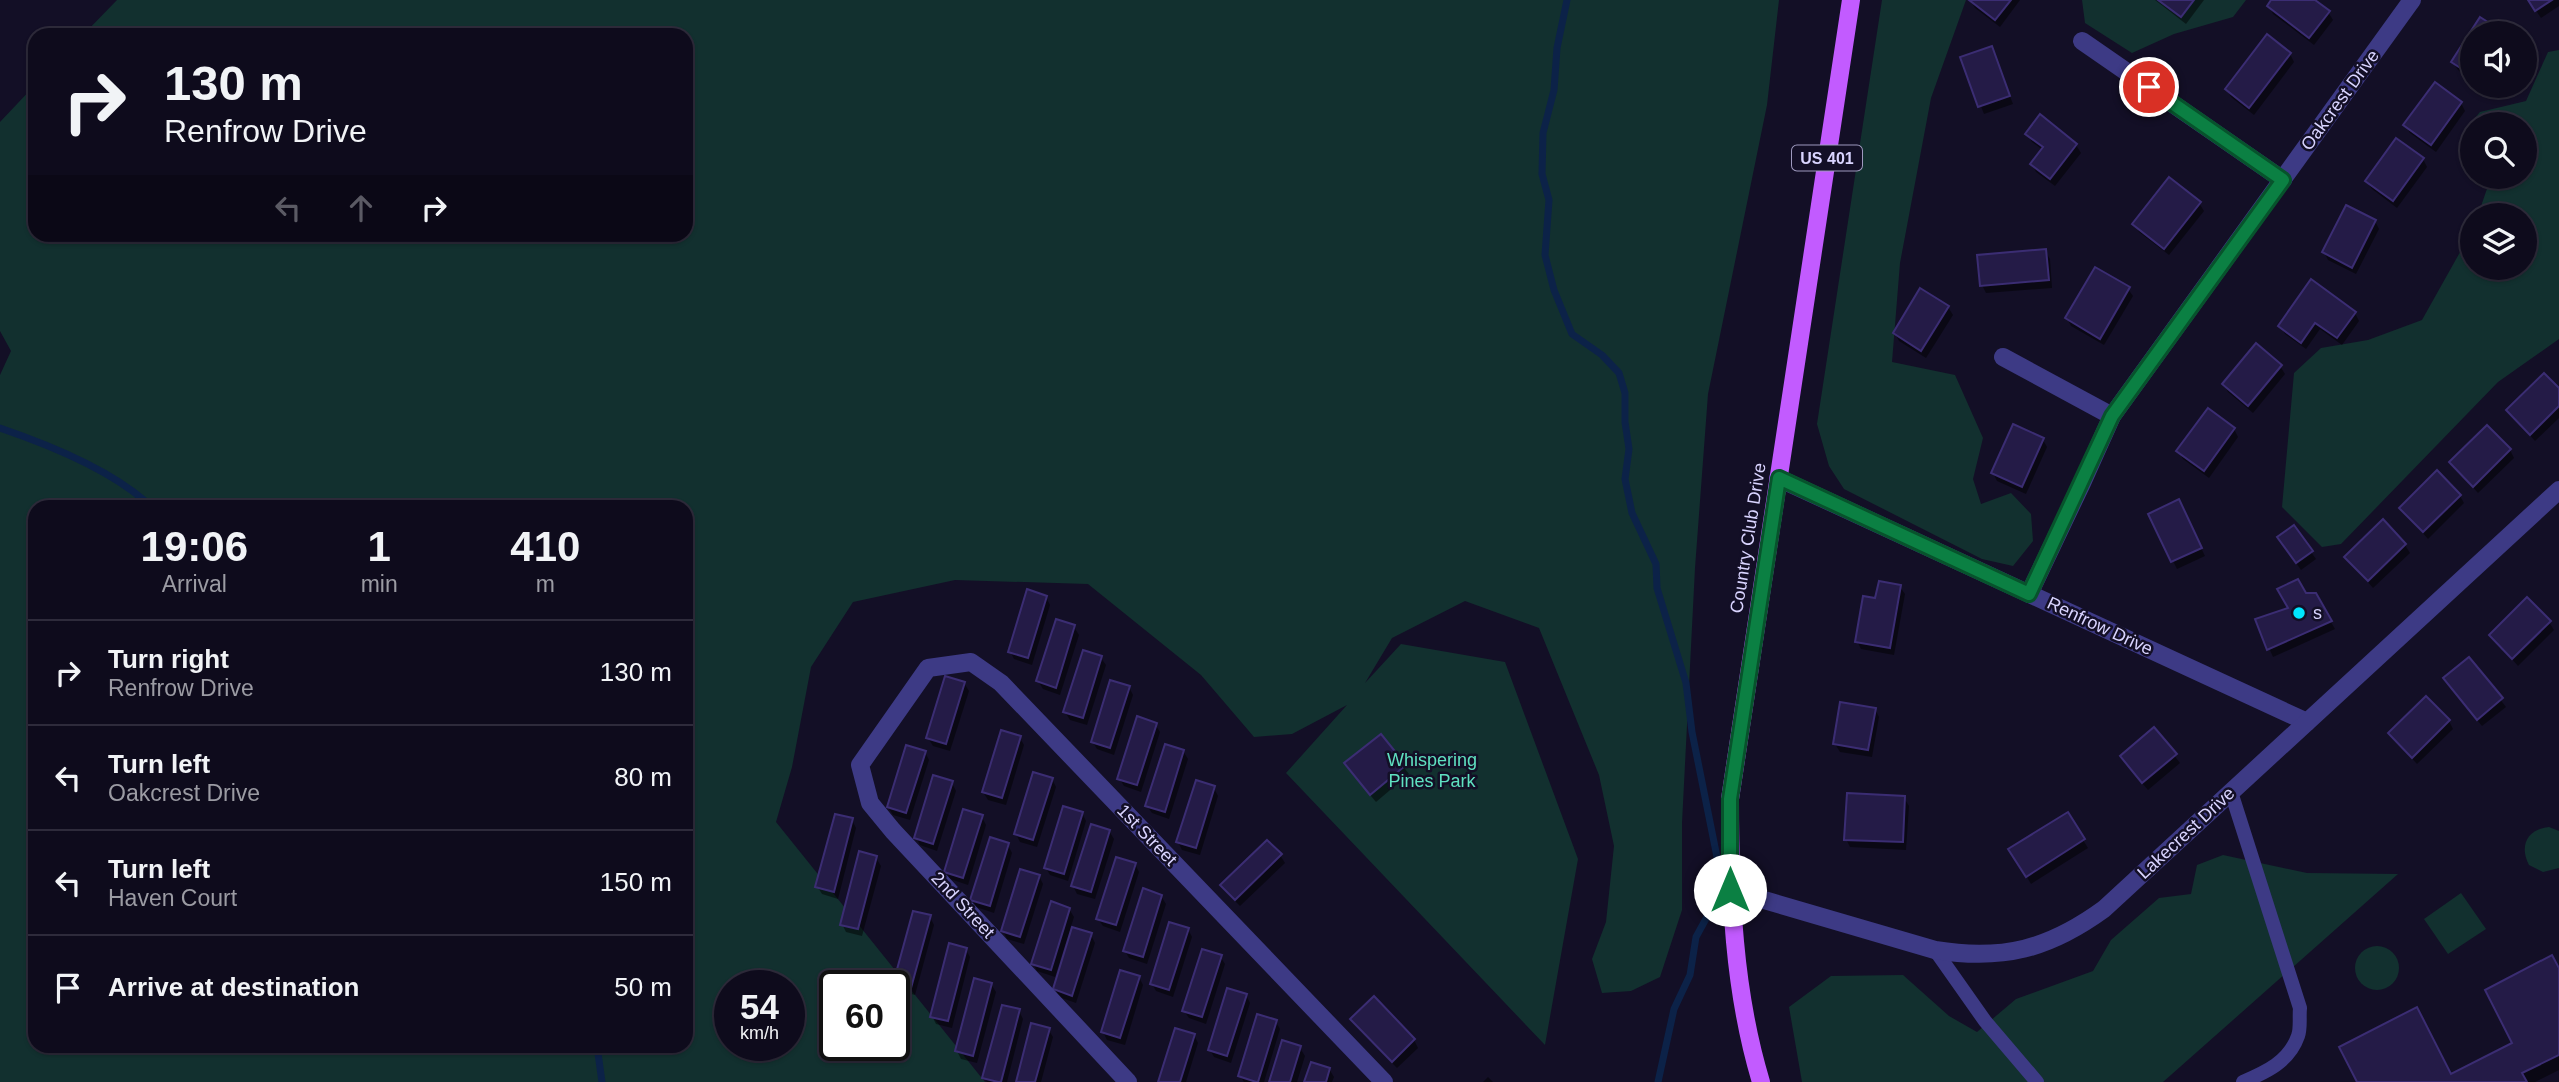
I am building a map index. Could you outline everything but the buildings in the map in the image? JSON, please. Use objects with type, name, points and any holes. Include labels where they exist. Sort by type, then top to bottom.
[{"type":"main road","name":"Country Club Drive","points":[[1761,1082],[1736,960],[1730,890],[1730,799],[1851,0]]},
{"type":"street","name":"Oakcrest Drive","points":[[2029,594],[2112,416],[2412,0]]},
{"type":"street","points":[[2082,41],[2283,180]]},
{"type":"street","points":[[2003,357],[2112,416]]},
{"type":"street","name":"Renfrow Drive","points":[[1779,478],[2306,722]]},
{"type":"street","name":"Lakecrest Drive","points":[[1730,890],[1935,950],[1995,954],[2025,950],[2053,940],[2104,909],[2559,490]]},
{"type":"street","name":"1st Street","points":[[898,712],[928,668],[971,662],[1001,683],[1384,1082]]},
{"type":"street","name":"2nd Street","points":[[898,712],[860,765],[870,803],[893,831],[1128,1082]]},
{"type":"lane","points":[[2231,792],[2300,1008],[2299,1035],[2286,1058],[2267,1072],[2243,1082]]},
{"type":"lane","points":[[1935,950],[1984,1021],[2037,1082]]},
{"type":"green space","name":"Whispering Pines Park","points":[[117,0],[1779,0],[1767,105],[1708,394],[1695,568],[1682,823],[1682,910],[1660,977],[1631,991],[1602,993],[1592,959],[1606,922],[1614,846],[1599,775],[1539,628],[1465,601],[1392,638],[1365,683],[1401,644],[1505,662],[1578,859],[1545,1045],[1286,773],[1347,705],[1292,734],[1254,737],[1201,675],[1088,584],[955,580],[853,602],[811,667],[792,767],[776,822],[895,970],[819,970],[819,1061],[910,1061],[910,989],[985,1082],[0,1082],[0,375],[11,351],[0,331],[0,122],[28,92],[28,242],[693,242],[693,28],[90,28]]},
{"type":"green space","points":[[1882,0],[1966,0],[1931,98],[1900,263],[1892,362],[1955,375],[1983,438],[1973,479],[1981,504],[2011,493],[2031,514],[2033,541],[2013,566],[1982,559],[1844,489],[1829,466],[1817,424]]},
{"type":"green space","points":[[2082,0],[2246,0],[2233,17],[2174,34],[2132,53],[2085,23]]},
{"type":"green space","points":[[2559,50],[2559,339],[2498,382],[2341,544],[2322,547],[2282,507],[2294,373],[2321,348],[2368,340],[2422,320],[2460,252],[2460,280],[2537,280],[2537,203],[2482,203],[2487,189],[2537,189],[2537,112],[2480,112],[2526,101],[2527,98],[2537,98],[2537,76],[2548,52]]},
{"type":"green space","points":[[2549,827],[2559,831],[2559,868],[2543,872],[2529,865],[2525,845],[2535,831]]},
{"type":"green space","points":[[2223,855],[2307,873],[2398,874],[2163,1082],[1802,1082],[1789,1007],[1831,976],[1903,975],[1949,1016],[1977,1032],[2016,999],[2093,971],[2111,940],[2159,898],[2191,894],[2197,865]]},
{"type":"green space","points":[[2461,893],[2486,929],[2448,954],[2424,919]]},
{"type":"green space","points":[[2377,946],[2386,947],[2393,952],[2398,959],[2398,977],[2393,984],[2386,989],[2377,990],[2368,989],[2361,984],[2356,977],[2355,968],[2356,959],[2361,952],[2368,947]]},
{"type":"waterway","points":[[1567,0],[1557,48],[1554,90],[1543,133],[1542,174],[1549,200],[1545,255],[1554,290],[1572,334],[1602,355],[1619,373],[1625,393],[1629,449],[1625,479],[1632,513],[1656,564],[1657,588],[1686,683],[1692,732],[1721,877],[1719,895],[1696,937],[1690,975],[1674,1009],[1658,1082]]},
{"type":"waterway","points":[[0,428],[57,449],[95,468],[144,500]]},
{"type":"waterway","points":[[598,1053],[602,1082]]},
{"type":"place","name":"s","points":[[2299,613]]},
{"type":"route","points":[[1730,890],[1730,799],[1779,478],[2029,594],[2112,416],[2283,180],[2149,87]]}]
